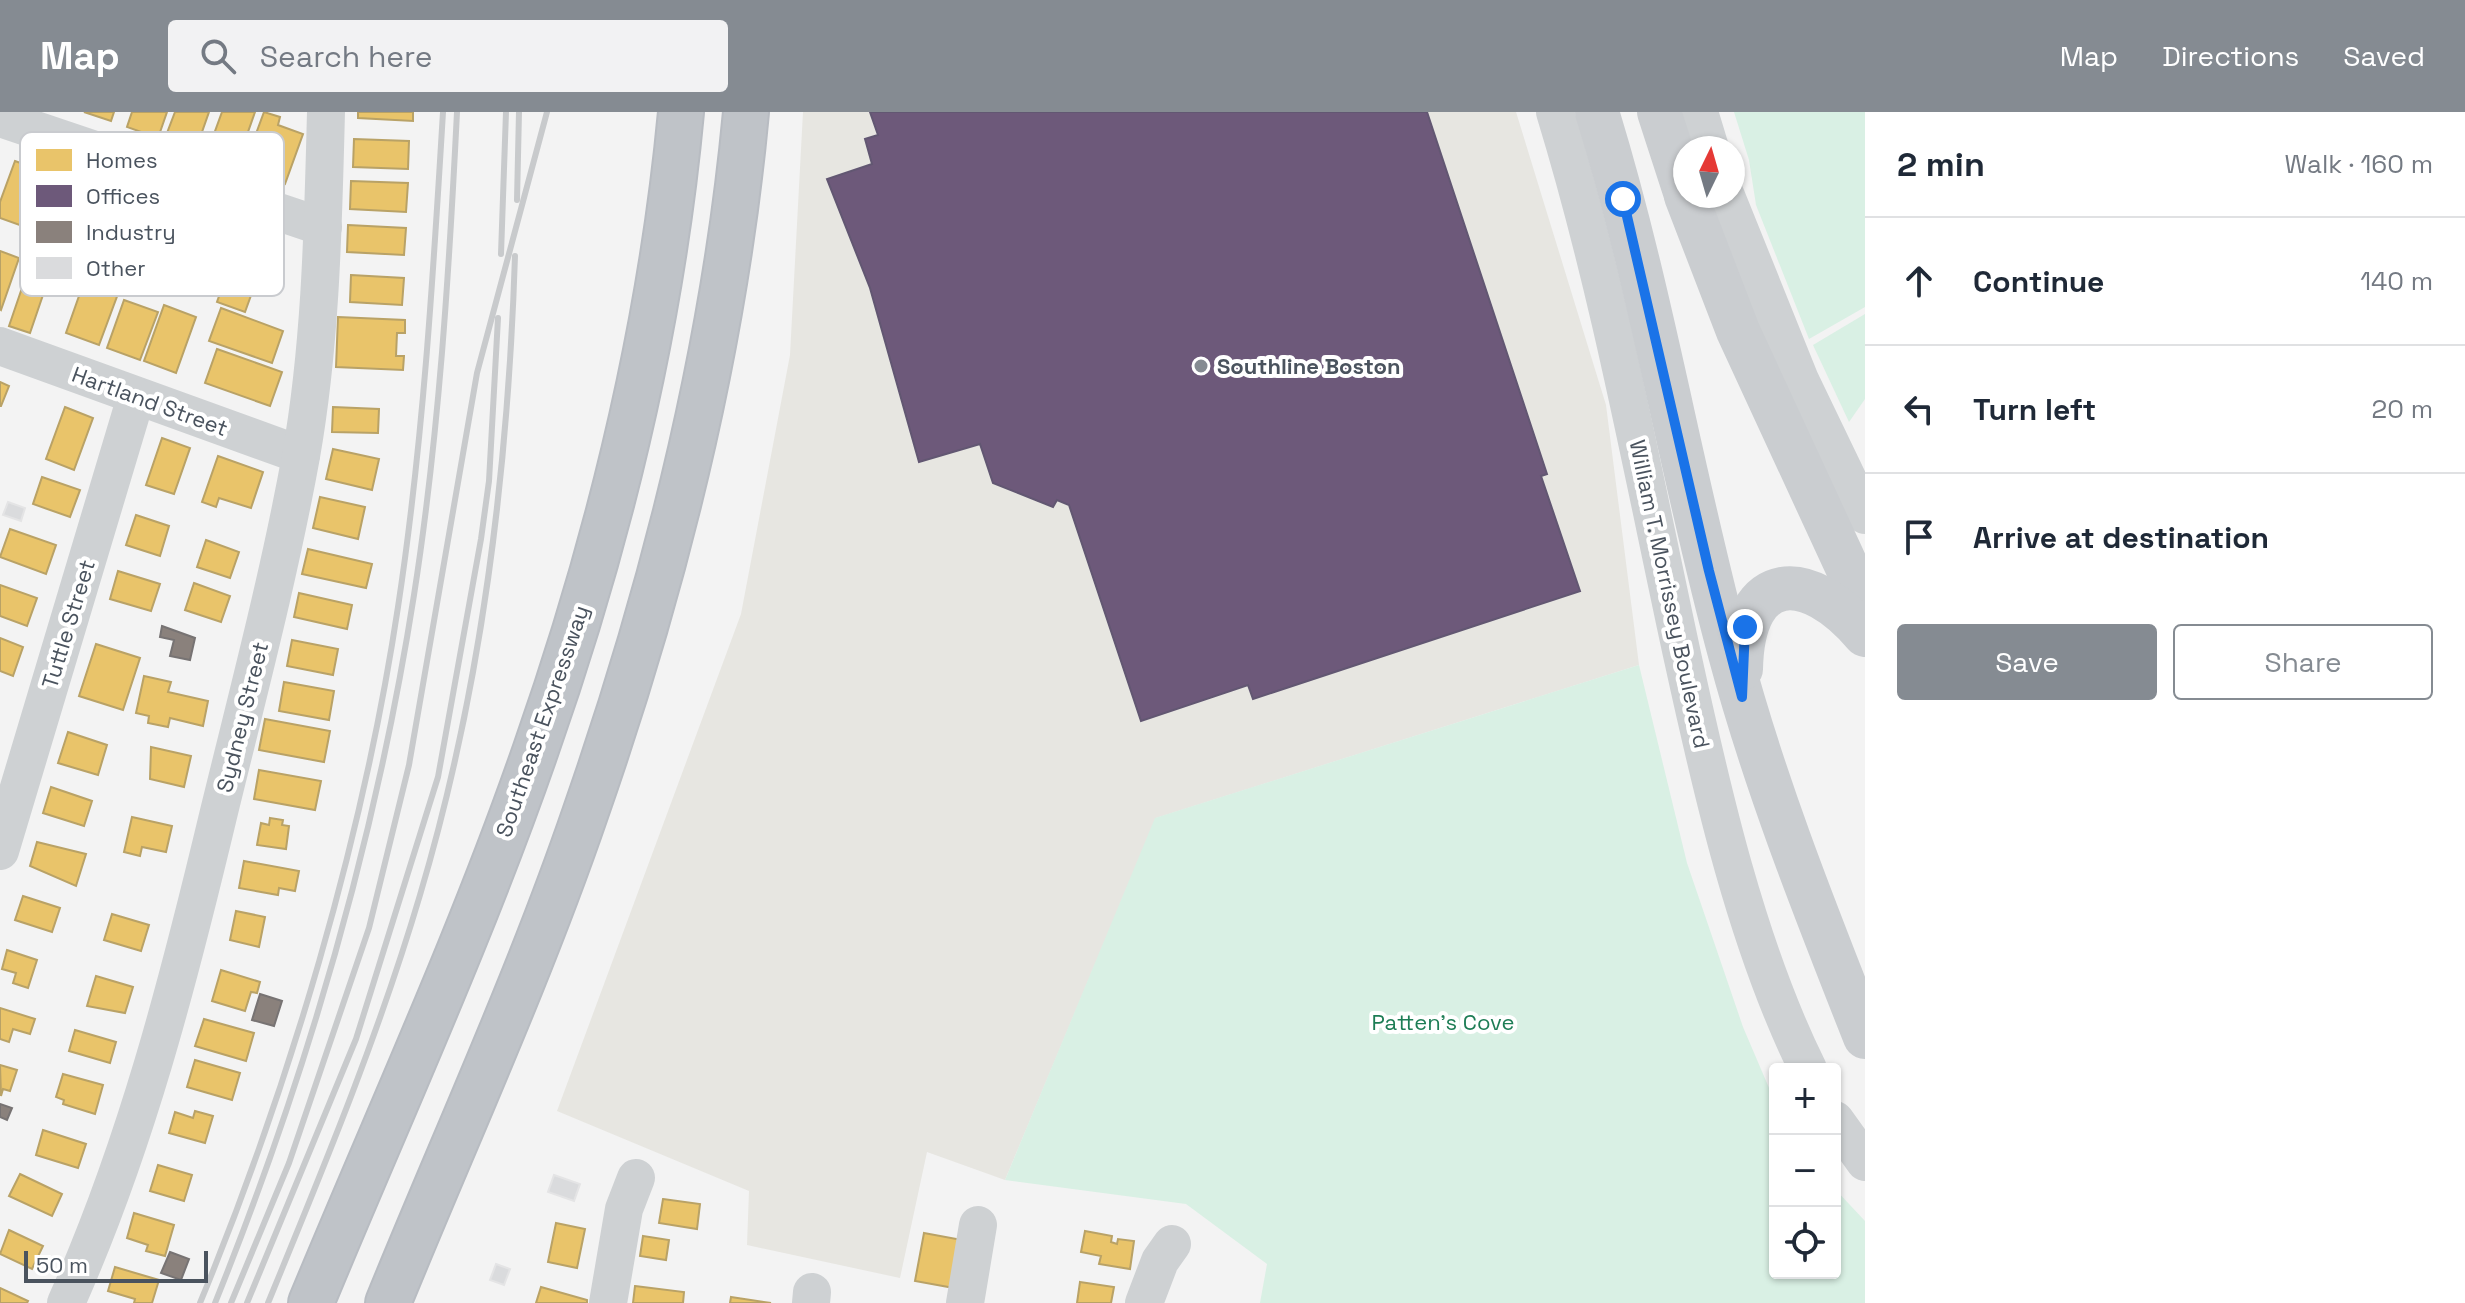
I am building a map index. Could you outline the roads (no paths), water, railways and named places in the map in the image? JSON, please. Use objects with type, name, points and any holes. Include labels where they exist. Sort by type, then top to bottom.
[{"type":"highway","name":"Southeast Expressway","points":[[311,1303],[485,884],[561,676],[594,562],[633,407],[663,248],[681,112]]},
{"type":"highway","points":[[388,1303],[569,859],[625,694],[674,519],[703,391],[734,214],[746,112]]},
{"type":"main road","name":"William T. Morrissey Boulevard","points":[[1597,112],[1645,281],[1709,571],[1742,697],[1780,816],[1865,1037]]},
{"type":"main road","points":[[1659,112],[1673,155]]},
{"type":"main road","points":[[1691,208],[1738,331],[1865,606]]},
{"type":"main road","points":[[1742,697],[1741,658],[1748,617],[1758,601],[1773,592],[1801,589],[1818,594],[1845,614],[1865,635]]},
{"type":"street","name":"Sydney Street","points":[[66,1303],[102,1221],[166,1026],[262,634],[301,455],[323,227],[326,112]]},
{"type":"street","name":"William T. Morrissey Boulevard","points":[[1555,112],[1607,295],[1718,810],[1773,983],[1806,1063]]},
{"type":"street","points":[[1699,112],[1706,136]]},
{"type":"street","points":[[0,117],[44,132]]},
{"type":"street","points":[[1731,208],[1789,353],[1865,515]]},
{"type":"street","points":[[284,214],[323,227]]},
{"type":"street","name":"Hartland Street","points":[[0,346],[301,455]]},
{"type":"street","name":"Tuttle Street","points":[[0,851],[136,397]]},
{"type":"street","points":[[1841,1128],[1865,1162]]},
{"type":"street","points":[[608,1303],[624,1209],[636,1178]]},
{"type":"street","points":[[965,1303],[978,1225]]},
{"type":"street","points":[[1144,1303],[1160,1261],[1172,1244]]},
{"type":"railway","points":[[200,1303],[233,1221],[293,1049],[343,872],[383,695],[407,545],[421,422],[443,112]]},
{"type":"railway","points":[[215,1303],[280,1130],[308,1043],[335,954],[380,776],[423,535],[446,293],[457,112]]},
{"type":"railway","points":[[501,254],[506,112]]},
{"type":"railway","points":[[517,200],[519,112]]},
{"type":"railway","points":[[231,1303],[289,1163],[369,928],[409,765],[477,373],[547,112]]},
{"type":"railway","points":[[268,1303],[368,1050],[404,947],[442,817],[460,738],[488,578],[506,418],[515,256]]},
{"type":"railway","points":[[247,1303],[356,1039],[438,777],[489,481],[498,318]]},
{"type":"place","name":"Southline Boston","points":[[1201,366]]},
{"type":"park label","name":"Patten's Cove","points":[[1443,1022]]}]
